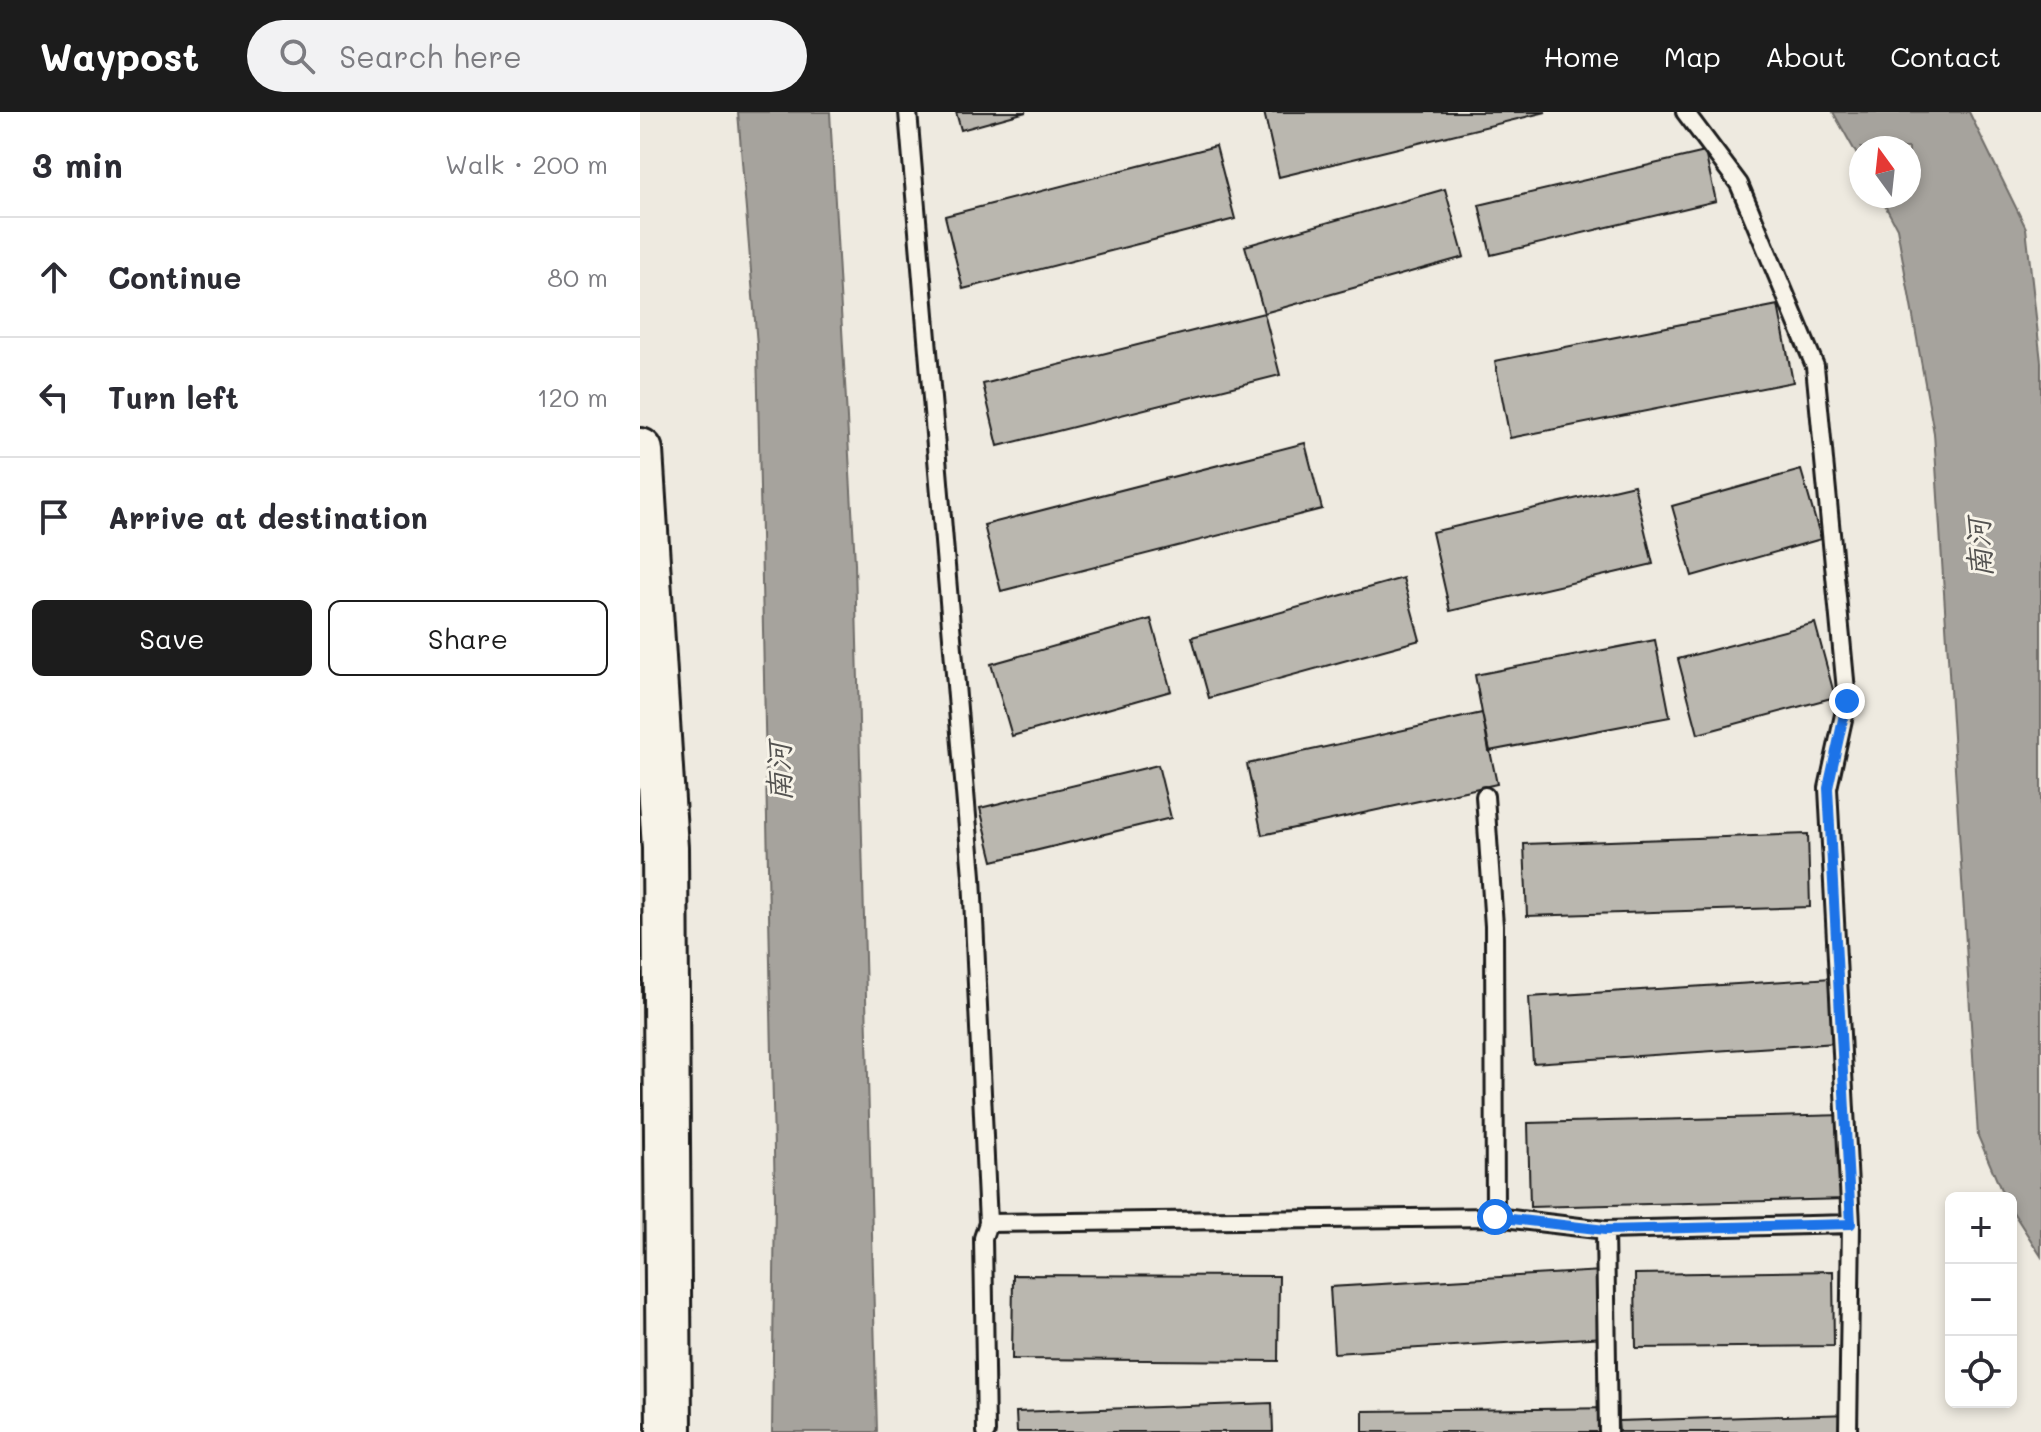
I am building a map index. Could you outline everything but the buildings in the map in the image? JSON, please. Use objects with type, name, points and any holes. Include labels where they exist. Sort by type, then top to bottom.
[{"type":"main road","points":[[640,451],[665,848],[653,961],[669,1432]]},
{"type":"lane","points":[[908,112],[972,876],[988,1223],[983,1238],[986,1432]]},
{"type":"lane","points":[[1685,112],[1739,184],[1815,366],[1847,701],[1828,788],[1851,1224],[1848,1432]]},
{"type":"lane","points":[[1485,796],[1494,926],[1495,1217]]},
{"type":"lane","points":[[988,1223],[1495,1217],[1605,1230],[1851,1224]]},
{"type":"lane","points":[[1605,1230],[1608,1432]]},
{"type":"water","name":"南河","points":[[738,112],[830,112],[855,563],[877,1432],[772,1432],[775,1199],[757,345]]},
{"type":"water","name":"南河","points":[[1833,112],[1969,112],[2026,228],[2041,362],[2041,1256],[2017,1218],[2017,1192],[2002,1192],[1978,1136],[1934,433],[1897,228],[1886,208],[1921,208],[1921,136],[1849,136],[1849,141]]},
{"type":"route","points":[[1495,1217],[1605,1230],[1851,1224],[1828,788],[1847,701]]}]
